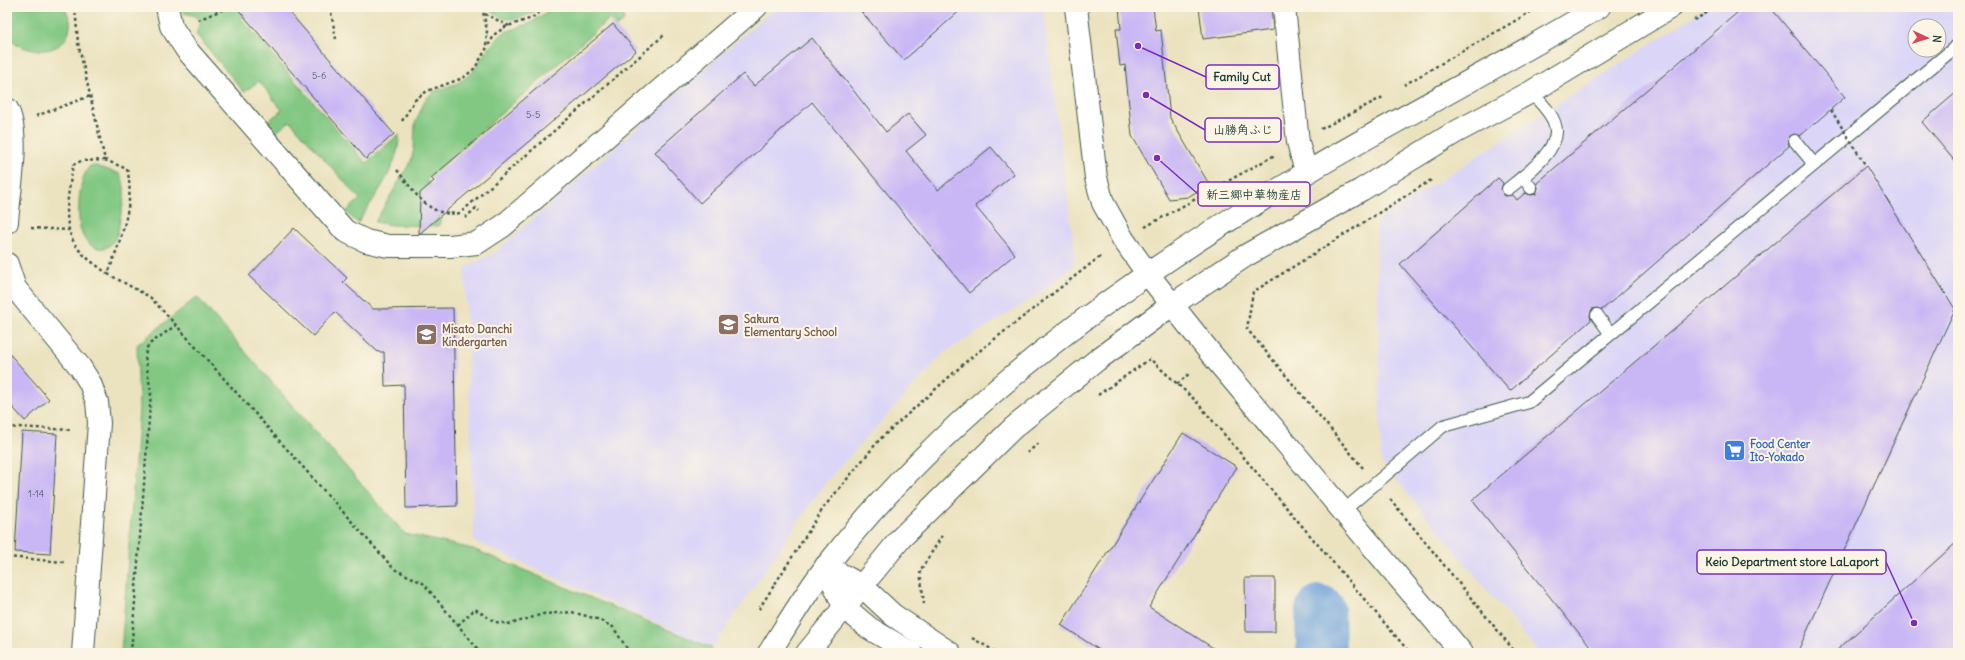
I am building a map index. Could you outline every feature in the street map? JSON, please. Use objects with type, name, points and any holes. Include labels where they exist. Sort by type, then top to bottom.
[{"type":"street","points":[[167,7],[174,30],[186,49],[345,231],[366,242],[388,246],[450,246],[477,243],[503,226],[756,7]]},
{"type":"street","points":[[1076,7],[1096,178],[1103,204],[1123,239],[1147,273],[1212,355],[1462,653]]},
{"type":"street","points":[[1284,7],[1298,142],[1306,172]]},
{"type":"street","points":[[769,653],[826,566],[864,520],[950,430],[1047,347],[1147,273],[1306,172],[1599,7]]},
{"type":"street","points":[[807,653],[901,538],[1013,428],[1097,360],[1173,304],[1245,256],[1361,190],[1454,133],[1531,92],[1671,7]]},
{"type":"street","points":[[7,222],[14,138],[9,117]]},
{"type":"street","points":[[7,264],[14,288],[80,367],[90,383],[97,402],[99,431],[83,653]]},
{"type":"street","points":[[826,566],[862,586],[893,615],[950,653]]},
{"type":"street","points":[[826,566],[844,608],[869,628],[911,653]]},
{"type":"lane","points":[[1343,510],[1443,426],[1529,402],[1610,333],[1958,45]]},
{"type":"lane","points":[[1508,189],[1523,177],[1554,145],[1557,133],[1555,123],[1531,92]]},
{"type":"lane","points":[[1795,141],[1814,164]]},
{"type":"lane","points":[[1523,177],[1531,188]]},
{"type":"lane","points":[[1597,315],[1610,333]]},
{"type":"path","points":[[75,7],[78,43],[105,160]]},
{"type":"path","points":[[174,30],[229,7]]},
{"type":"path","points":[[330,7],[336,39]]},
{"type":"path","points":[[482,7],[486,30],[486,47]]},
{"type":"path","points":[[402,121],[415,100],[427,91],[463,78],[474,68],[495,34],[509,26],[532,18],[546,7]]},
{"type":"path","points":[[1690,22],[1717,7]]},
{"type":"path","points":[[484,14],[509,26]]},
{"type":"path","points":[[397,170],[428,207],[449,215],[460,213],[664,35]]},
{"type":"path","points":[[9,117],[90,96]]},
{"type":"path","points":[[1830,110],[1866,166]]},
{"type":"path","points":[[108,274],[119,246],[127,209],[130,182],[127,169],[105,160],[82,161],[73,165],[66,214],[69,230],[79,250],[108,274],[150,297],[394,569],[424,583],[481,653]]},
{"type":"path","points":[[1437,176],[1253,292],[1247,329],[1376,482],[1516,653]]},
{"type":"path","points":[[30,228],[69,230]]},
{"type":"path","points":[[759,610],[824,507],[880,439],[968,360],[1078,274]]},
{"type":"path","points":[[131,653],[151,392],[145,356],[148,345],[176,325]]},
{"type":"path","points":[[1092,399],[1150,359],[1195,400],[1410,653]]},
{"type":"path","points":[[1177,384],[1190,373]]},
{"type":"path","points":[[7,429],[17,427],[99,431]]},
{"type":"path","points":[[1026,454],[1044,439]]},
{"type":"path","points":[[929,608],[924,603],[920,571],[936,543],[947,531]]},
{"type":"path","points":[[7,557],[89,564]]},
{"type":"path","points":[[458,625],[475,609],[495,622],[511,624],[542,614],[572,612],[597,619],[613,627],[630,653]]},
{"type":"path","points":[[970,637],[998,653]]},
{"type":"shaded area","name":"Sakura Elementary School","points":[[776,7],[1043,7],[1075,254],[1073,266],[1033,298],[945,352],[825,483],[712,648],[474,541],[465,267],[493,254]]},
{"type":"shaded area","points":[[1707,7],[1958,7],[1958,653],[1539,653],[1381,461],[1376,222]]},
{"type":"green space","points":[[7,7],[62,7],[67,13],[70,21],[70,26],[66,37],[59,45],[50,49],[29,49],[19,45],[12,39],[6,29]]},
{"type":"green space","points":[[181,7],[251,7],[240,17],[366,163],[399,134],[398,146],[391,169],[358,223],[346,212],[360,199],[290,121],[275,133],[267,122],[282,110],[259,81],[244,92],[196,34],[201,22],[196,16],[184,13]]},
{"type":"green space","points":[[488,7],[540,7],[534,12],[520,18],[506,19],[494,13]]},
{"type":"green space","points":[[553,7],[622,7],[624,21],[617,27],[609,19],[426,180],[444,201],[439,226],[391,225],[375,222],[411,161],[414,149],[415,124],[425,100],[435,91],[458,83],[472,73],[489,47],[503,33],[531,23]]},
{"type":"green space","points":[[90,166],[97,166],[120,174],[124,186],[119,228],[115,240],[105,248],[91,245],[84,238],[80,227],[79,198],[83,179]]},
{"type":"green space","points":[[197,297],[405,534],[473,549],[712,648],[709,653],[121,653],[139,409],[137,345]]},
{"type":"building","points":[[236,7],[285,7],[394,134],[366,159]]},
{"type":"building","points":[[857,7],[964,7],[904,60]]},
{"type":"building","points":[[1119,7],[1153,7],[1156,31],[1161,30],[1170,118],[1209,184],[1188,197],[1169,199],[1132,136],[1125,65],[1120,66],[1116,29],[1121,29]]},
{"type":"building","points":[[1199,7],[1271,7],[1273,30],[1203,39]]},
{"type":"building","points":[[1744,7],[1770,7],[1845,97],[1800,136],[1794,134],[1790,136],[1788,142],[1789,146],[1602,310],[1597,308],[1592,309],[1590,315],[1591,320],[1510,391],[1400,264],[1498,178],[1503,183],[1501,190],[1505,196],[1513,195],[1517,200],[1525,193],[1531,195],[1536,194],[1538,188],[1537,183]]},
{"type":"building","points":[[613,24],[636,51],[419,234],[420,193],[434,181],[431,178]]},
{"type":"building","points":[[812,38],[886,132],[908,114],[926,135],[906,151],[938,190],[991,147],[1014,174],[975,206],[1015,254],[969,293],[812,102],[700,203],[655,152],[743,74],[754,86]]},
{"type":"building","points":[[1958,91],[1958,165],[1922,122]]},
{"type":"building","points":[[1866,166],[1955,309],[1797,653],[1595,653],[1472,500]]},
{"type":"building","points":[[294,228],[347,278],[343,282],[373,309],[453,308],[457,506],[406,508],[404,385],[385,386],[384,352],[378,352],[335,312],[313,336],[249,276]]},
{"type":"building","points":[[7,351],[49,399],[25,421],[7,401]]},
{"type":"building","points":[[22,432],[57,434],[50,554],[15,552]]},
{"type":"building","points":[[1183,433],[1237,467],[1149,607],[1221,653],[1104,653],[1061,625]]},
{"type":"building","points":[[1958,541],[1958,653],[1834,653]]},
{"type":"building","points":[[1245,578],[1275,578],[1275,632],[1246,632]]},
{"type":"waterway","points":[[1320,610],[1321,653]]},
{"type":"place","name":"Family Cut","points":[[1138,46]]},
{"type":"place","name":"山勝角ふじ","points":[[1146,95]]},
{"type":"place","name":"新三郷中華物産店","points":[[1157,158]]},
{"type":"place","name":"Sakura Elementary School","points":[[728,325]]},
{"type":"place","name":"Misato Danchi Kindergarten","points":[[426,335]]},
{"type":"place","name":"Food Center Ito-Yokado","points":[[1734,450]]},
{"type":"place","name":"Keio Department store LaLaport","points":[[1914,623]]}]
